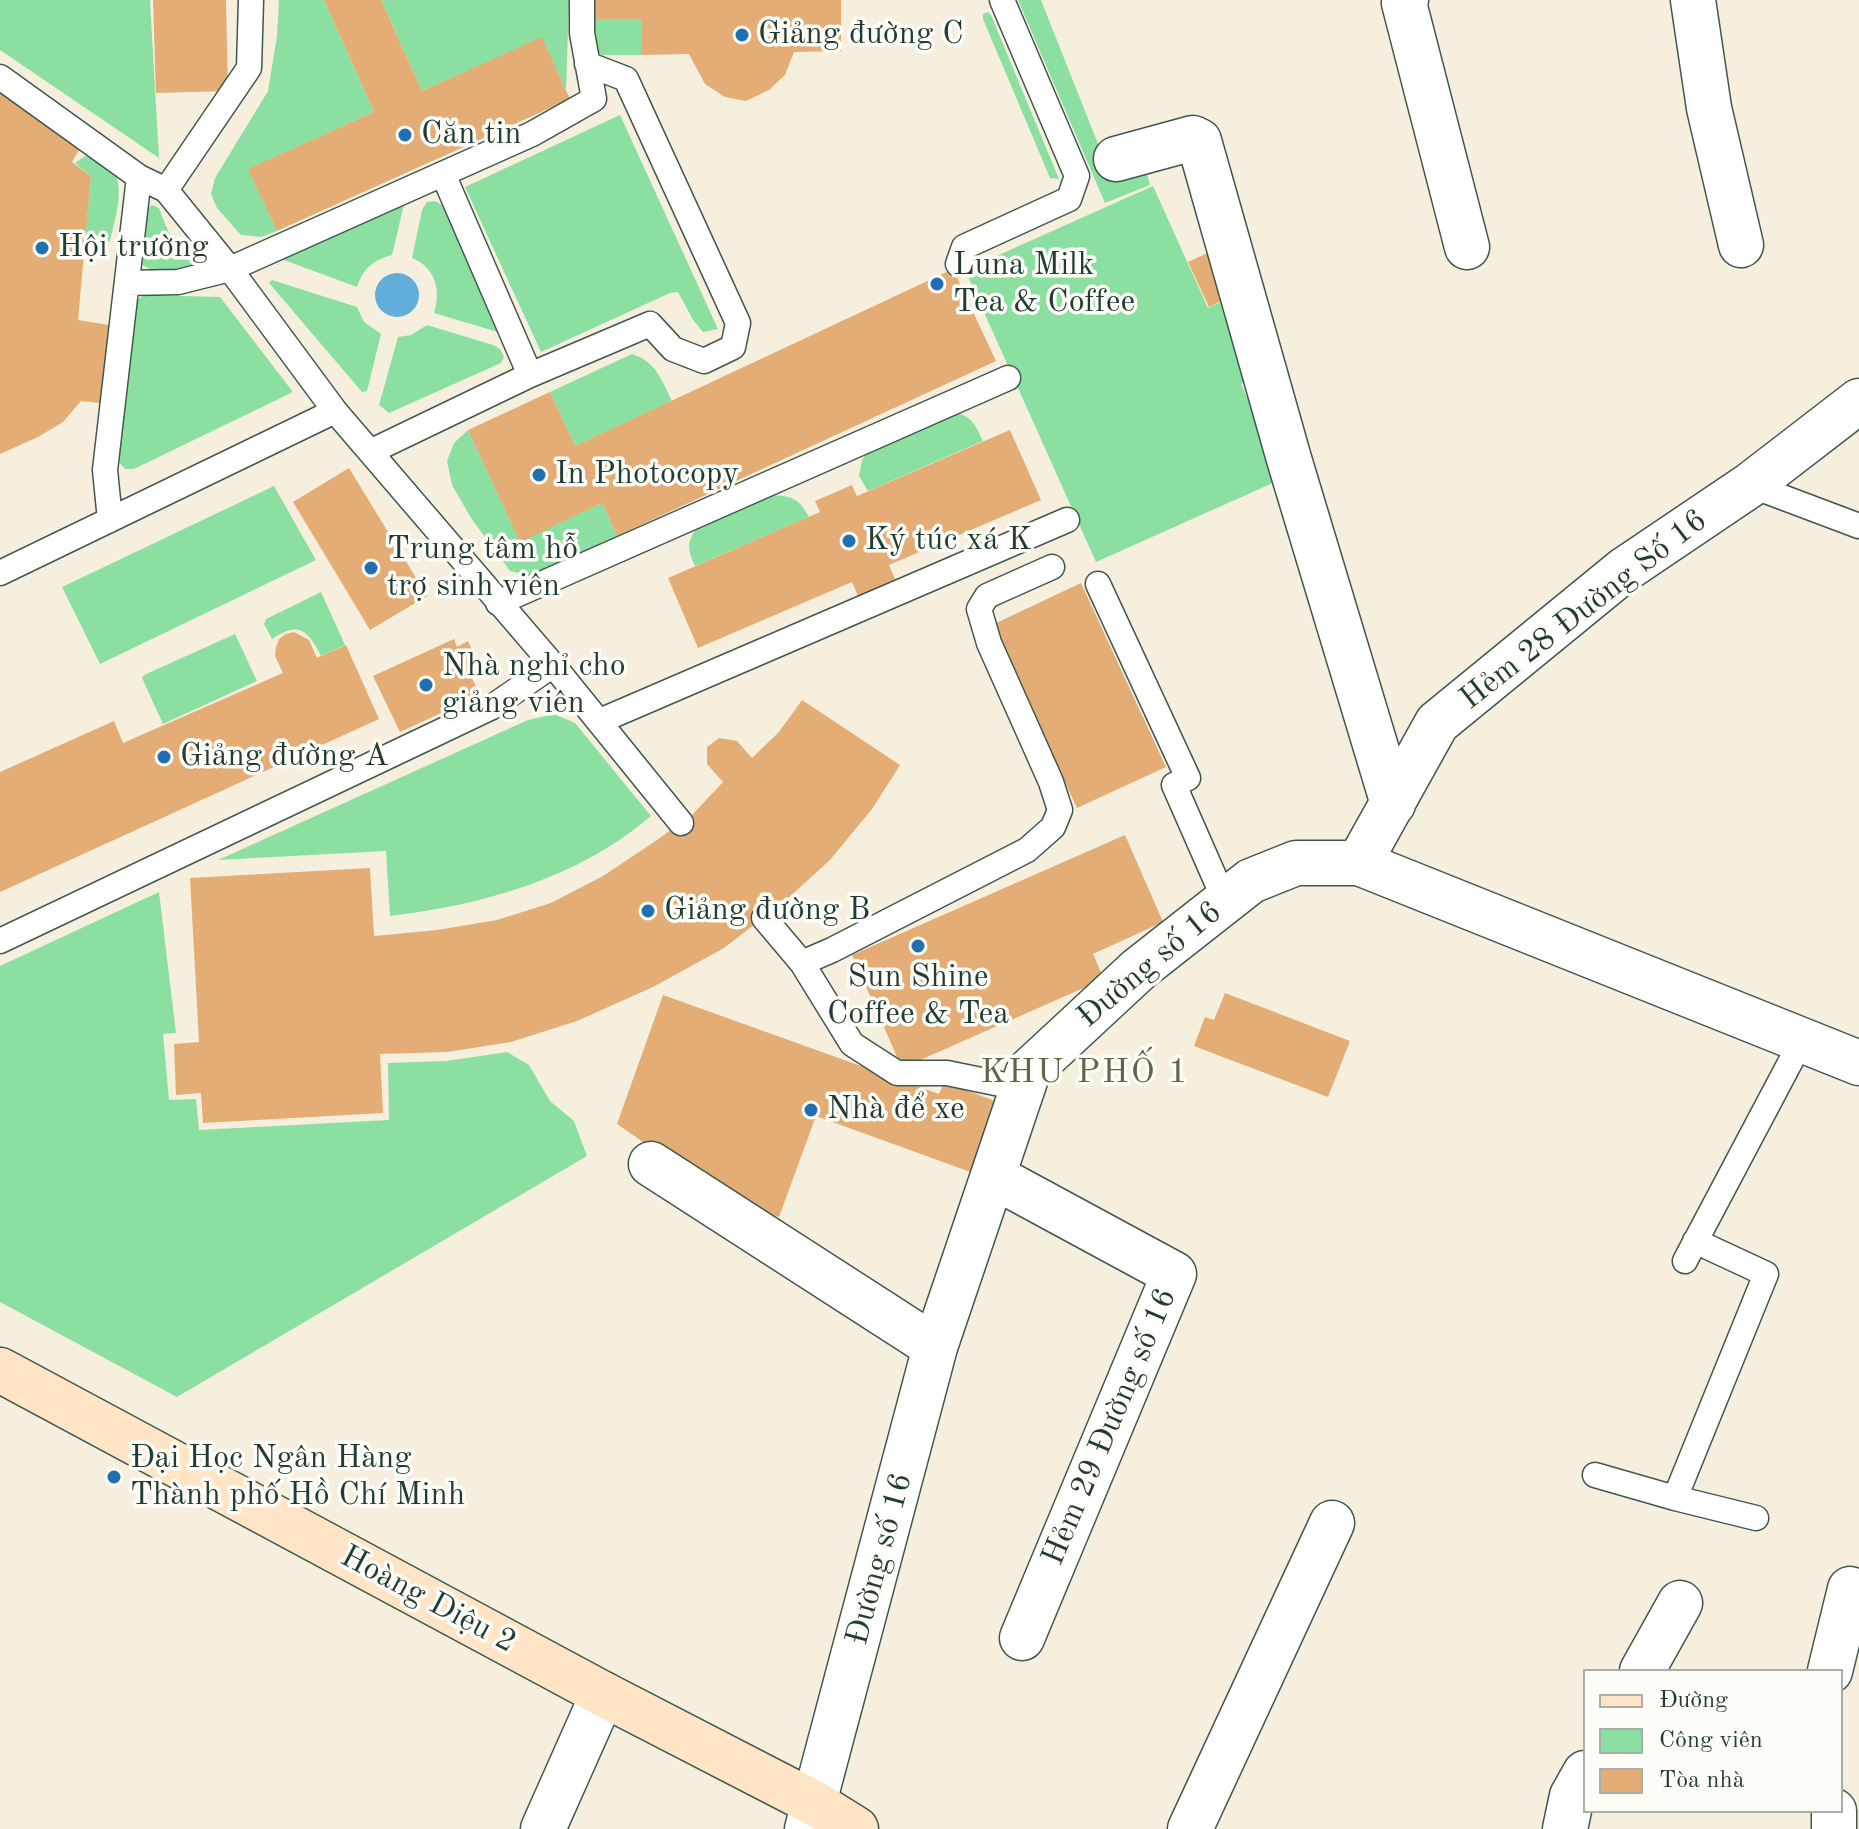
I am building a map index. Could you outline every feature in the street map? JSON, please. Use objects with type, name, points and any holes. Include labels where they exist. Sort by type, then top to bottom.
[{"type":"street","points":[[1406,0],[1408,19],[1467,247]]},
{"type":"street","points":[[1693,0],[1709,108],[1741,245]]},
{"type":"street","points":[[1116,159],[1193,138],[1199,141],[1289,459],[1393,804]]},
{"type":"street","name":"Hẻm 28 Đường Số 16","points":[[1359,863],[1437,723],[1624,570],[1750,485],[1859,401]]},
{"type":"street","name":"Đường số 16","points":[[812,1817],[935,1347],[1028,1072],[1139,969],[1251,881],[1296,863],[1359,863],[1859,1063]]},
{"type":"street","points":[[651,1164],[935,1347]]},
{"type":"street","name":"Hẻm 29 Đường số 16","points":[[993,1176],[1174,1274],[1022,1638]]},
{"type":"street","name":"Hoàng Diệu 2","points":[[0,1370],[603,1694],[812,1817],[856,1829]]},
{"type":"street","points":[[1190,1829],[1332,1523]]},
{"type":"street","points":[[1830,1669],[1850,1589]]},
{"type":"street","points":[[1643,1669],[1680,1603]]},
{"type":"street","points":[[543,1829],[603,1694]]},
{"type":"street","points":[[1565,1829],[1572,1796],[1583,1777]]},
{"type":"lane","points":[[166,190],[249,68],[251,0]]},
{"type":"lane","points":[[127,283],[178,282],[230,269],[532,134],[594,99],[582,33],[582,0]]},
{"type":"lane","points":[[958,264],[964,247],[1069,199],[1077,176],[1002,0]]},
{"type":"lane","points":[[372,451],[530,375],[650,324],[673,349],[704,361],[733,347],[738,323],[626,79],[587,64]]},
{"type":"lane","points":[[0,77],[139,177],[166,190],[230,269],[335,411],[553,665],[681,823]]},
{"type":"lane","points":[[443,174],[530,375]]},
{"type":"lane","points":[[110,520],[105,470],[139,177]]},
{"type":"lane","points":[[498,603],[1008,378]]},
{"type":"lane","points":[[0,573],[335,411]]},
{"type":"lane","points":[[1750,485],[1859,526]]},
{"type":"lane","points":[[600,721],[1067,520]]},
{"type":"lane","points":[[802,963],[1027,850],[1053,827],[1060,810],[1051,782],[989,643],[979,609],[987,596],[1052,567]]},
{"type":"lane","points":[[1098,584],[1188,778],[1174,785],[1225,901]]},
{"type":"lane","points":[[0,941],[492,707],[553,665]]},
{"type":"lane","points":[[764,918],[802,963],[852,1044],[897,1073],[947,1073],[1010,1086],[1028,1072]]},
{"type":"lane","points":[[1675,1498],[1766,1274],[1690,1251],[1802,1040]]},
{"type":"lane","points":[[1595,1475],[1756,1518]]},
{"type":"green space","points":[[0,0],[150,0],[159,158],[0,50]]},
{"type":"green space","points":[[279,0],[324,0],[374,112],[249,169],[277,231],[261,237],[241,235],[217,208],[211,194],[215,178],[268,91]]},
{"type":"green space","points":[[381,0],[569,0],[566,90],[542,38],[422,91]]},
{"type":"green space","points":[[592,0],[595,19],[642,19],[642,55],[603,55],[595,52]]},
{"type":"green space","points":[[1018,0],[1041,0],[1110,174],[1145,167],[1150,185],[1105,203]]},
{"type":"green space","points":[[988,12],[1059,179],[1050,178],[983,19],[983,14]]},
{"type":"green space","points":[[620,115],[718,329],[703,332],[678,292],[670,293],[541,352],[465,187]]},
{"type":"green space","points":[[85,156],[102,160],[112,168],[119,187],[110,241],[101,246],[85,241],[91,176],[75,163]]},
{"type":"green space","points":[[1153,186],[1208,308],[1236,295],[1259,376],[1241,384],[1284,478],[1096,562],[965,270]]},
{"type":"green space","points":[[406,196],[392,255],[370,266],[357,287],[273,256]]},
{"type":"green space","points":[[435,201],[442,205],[501,333],[434,313],[437,296],[435,281],[427,268],[412,258],[422,210],[427,202]]},
{"type":"green space","points":[[152,205],[159,208],[176,244],[195,259],[194,268],[181,273],[167,273],[140,263],[147,209]]},
{"type":"green space","points":[[272,280],[357,307],[364,322],[381,334],[367,391],[362,392],[269,283]]},
{"type":"green space","points":[[145,295],[220,297],[293,392],[134,469],[125,469],[119,462],[130,305]]},
{"type":"green space","points":[[427,325],[493,345],[500,349],[504,357],[501,363],[389,413],[379,405],[398,337],[411,335]]},
{"type":"green space","points":[[632,354],[653,367],[672,401],[575,446],[550,392]]},
{"type":"green space","points":[[953,412],[972,422],[983,441],[868,491],[859,476],[862,460],[869,450]]},
{"type":"green space","points":[[468,430],[520,541],[602,503],[617,536],[531,576],[510,571],[471,518],[452,485],[447,461],[454,443]]},
{"type":"green space","points":[[274,486],[316,560],[100,664],[62,587]]},
{"type":"green space","points":[[771,495],[794,499],[809,517],[695,566],[689,547],[696,529]]},
{"type":"green space","points":[[321,592],[345,645],[321,656],[311,639],[301,631],[289,631],[272,639],[264,624],[266,619]]},
{"type":"green space","points":[[235,634],[257,681],[163,724],[142,678],[144,675]]},
{"type":"green space","points":[[554,714],[575,723],[651,816],[623,838],[561,872],[494,896],[390,916],[386,851],[218,860],[528,720]]},
{"type":"green space","points":[[159,892],[176,1033],[163,1034],[169,1100],[196,1099],[199,1130],[389,1120],[388,1063],[446,1061],[507,1052],[529,1065],[550,1101],[574,1121],[587,1156],[177,1397],[0,1302],[0,966]]},
{"type":"water","points":[[397,273],[413,279],[419,295],[413,311],[397,317],[381,311],[375,295],[381,279]]},
{"type":"building","points":[[153,0],[226,0],[228,91],[156,93]]},
{"type":"building","name":"Căn tin","points":[[324,0],[381,0],[422,91],[542,37],[570,99],[277,231],[248,169],[374,112]]},
{"type":"building","name":"Giảng đường C","points":[[594,0],[841,0],[841,51],[794,52],[785,75],[769,90],[746,101],[725,97],[705,84],[689,54],[642,55],[642,19],[595,19]]},
{"type":"building","name":"Hội trường","points":[[0,87],[82,145],[72,162],[91,176],[78,320],[109,325],[100,403],[81,401],[63,422],[0,454]]},
{"type":"building","points":[[1212,251],[1232,296],[1209,307],[1188,262]]},
{"type":"building","points":[[953,269],[996,361],[617,536],[602,503],[520,542],[468,430],[550,392],[575,446]]},
{"type":"building","name":"Ký túc xá K","points":[[1010,430],[1041,500],[889,565],[895,579],[858,596],[852,582],[698,648],[668,578],[820,512],[815,501],[852,485],[857,496]]},
{"type":"building","name":"Trung tâm hỗ trợ sinh viên","points":[[349,468],[427,596],[370,630],[293,502]]},
{"type":"building","points":[[1081,583],[1166,767],[1077,808],[992,625]]},
{"type":"building","name":"Giảng đường A","points":[[294,632],[309,640],[317,658],[346,645],[379,719],[0,892],[0,772],[114,721],[123,743],[283,673],[275,656],[276,647],[279,639]]},
{"type":"building","name":"Nhà nghỉ cho giảng viên","points":[[454,639],[457,647],[468,641],[479,665],[468,670],[480,695],[400,732],[373,676]]},
{"type":"building","name":"Giảng đường B","points":[[802,700],[900,765],[872,809],[830,860],[785,901],[724,948],[653,987],[577,1021],[511,1042],[447,1052],[380,1054],[383,1113],[203,1123],[201,1093],[176,1095],[174,1044],[199,1042],[190,878],[370,868],[374,936],[497,920],[551,903],[603,876],[657,840],[693,814],[723,782],[707,764],[707,747],[719,738],[737,741],[752,758],[779,732]]},
{"type":"building","points":[[1125,835],[1163,922],[1093,954],[1104,979],[902,1068],[852,955]]},
{"type":"building","points":[[1225,993],[1350,1041],[1328,1097],[1194,1046],[1205,1017],[1214,1020]]},
{"type":"building","name":"Nhà để xe","points":[[663,995],[939,1094],[944,1082],[1003,1104],[976,1174],[816,1116],[779,1217],[740,1204],[711,1189],[617,1124]]},
{"type":"place","name":"Giảng đường C","points":[[742,35]]},
{"type":"place","name":"Căn tin","points":[[405,135]]},
{"type":"place","name":"Hội trường","points":[[42,248]]},
{"type":"place","name":"Luna Milk Tea & Coffee","points":[[937,284]]},
{"type":"place","name":"In Photocopy","points":[[539,475]]},
{"type":"place","name":"Ký túc xá K","points":[[849,541]]},
{"type":"place","name":"Trung tâm hỗ trợ sinh viên","points":[[371,568]]},
{"type":"place","name":"Nhà nghỉ cho giảng viên","points":[[426,685]]},
{"type":"place","name":"Giảng đường A","points":[[164,757]]},
{"type":"place","name":"Giảng đường B","points":[[648,911]]},
{"type":"place","name":"Sun Shine Coffee & Tea","points":[[918,946]]},
{"type":"place","name":"Nhà để xe","points":[[811,1110]]},
{"type":"place","name":"Đại Học Ngân Hàng Thành phố Hồ Chí Minh","points":[[114,1477]]},
{"type":"district","name":"KHU PHỐ 1","points":[[1085,1073]]}]
